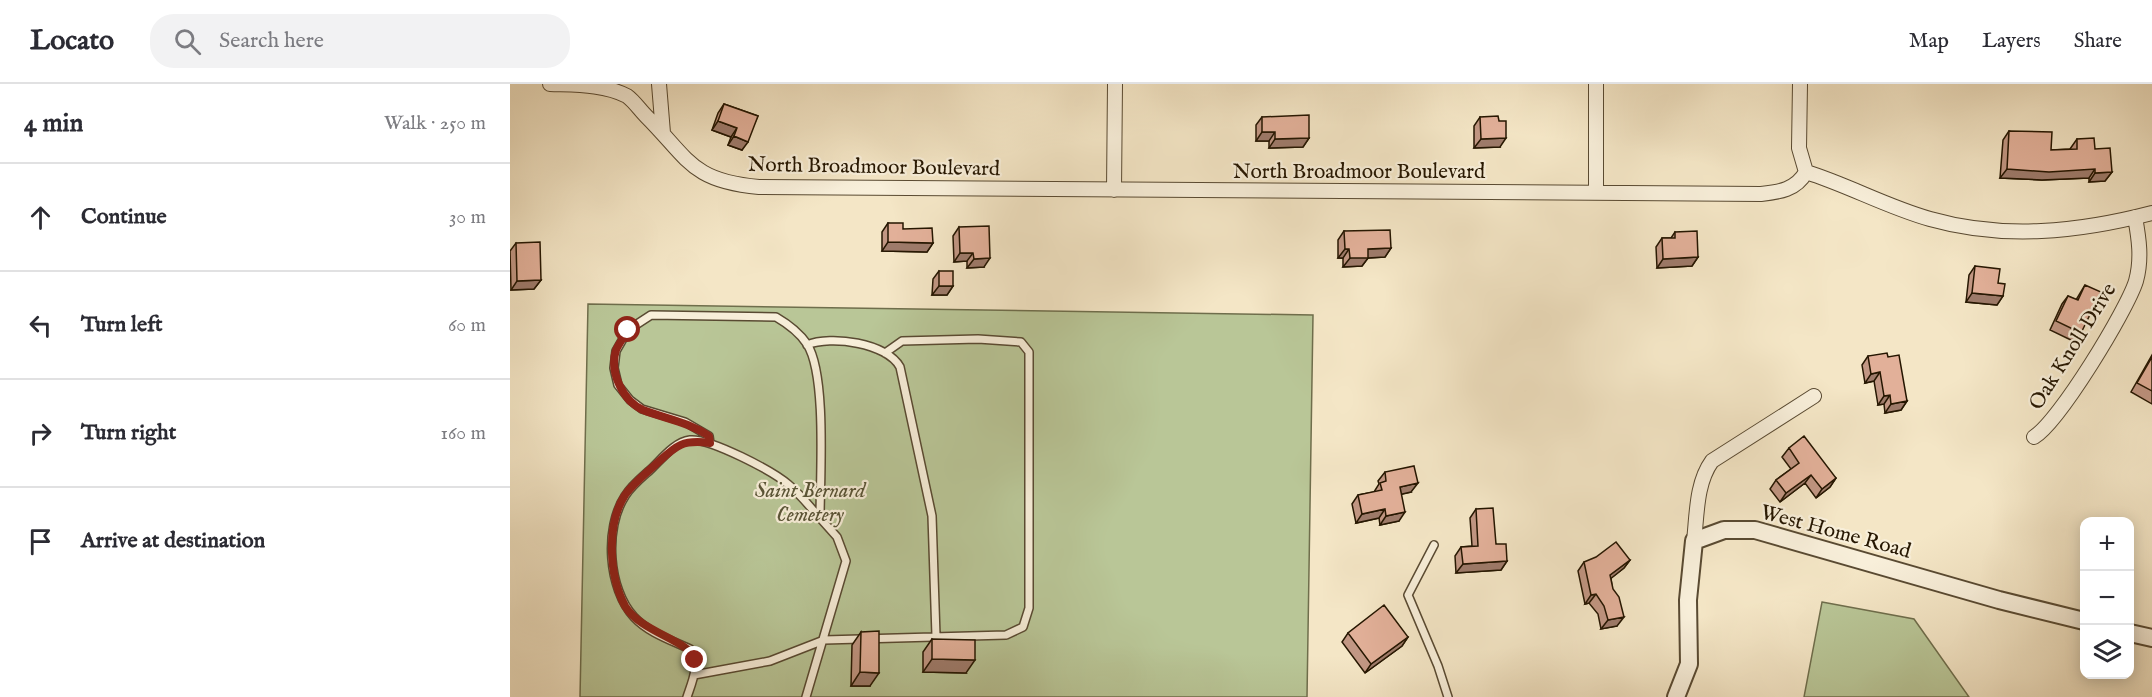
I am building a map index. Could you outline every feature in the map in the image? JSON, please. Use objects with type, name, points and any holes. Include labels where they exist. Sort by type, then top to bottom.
[{"type":"street","points":[[550,84],[603,85]]},
{"type":"street","points":[[659,84],[663,133]]},
{"type":"street","points":[[1114,190],[1115,84]]},
{"type":"street","points":[[1596,84],[1596,193]]},
{"type":"street","points":[[1800,84],[1799,148],[1806,172],[1930,219],[1998,231],[2056,231],[2152,213]]},
{"type":"street","name":"North Broadmoor Boulevard","points":[[603,85],[628,96],[663,133],[675,151],[693,166],[706,175],[737,185],[1114,190],[1775,193],[1795,186],[1806,172]]},
{"type":"street","name":"Oak Knoll Drive","points":[[2034,437],[2042,433],[2064,403],[2129,297],[2139,263],[2135,217]]},
{"type":"street","points":[[1676,697],[1689,664],[1688,600],[1705,471],[1712,461],[1814,396]]},
{"type":"street","name":"West Home Road","points":[[1694,541],[1724,530],[1755,530],[1999,600],[2080,620]]},
{"type":"street","points":[[2134,634],[2152,638]]},
{"type":"lane","points":[[710,443],[709,436],[685,422],[642,409],[618,385],[614,368],[616,351],[628,330],[651,315],[776,317],[791,326],[807,345],[819,380],[820,518]]},
{"type":"lane","points":[[807,345],[819,340],[833,339],[885,353],[896,359],[900,368],[932,516],[936,636]]},
{"type":"lane","points":[[694,675],[770,661],[824,639],[1006,635],[1023,627],[1028,618],[1029,352],[1021,342],[978,339],[902,341],[885,353]]},
{"type":"lane","points":[[687,697],[694,675],[695,660],[690,649],[650,630],[625,605],[616,579],[612,552],[617,513],[625,496],[676,446],[690,440],[710,443],[787,483],[837,537],[846,561],[806,697]]},
{"type":"lane","points":[[1434,545],[1408,595],[1438,666],[1448,697]]},
{"type":"green space","name":"Saint Bernard Cemetery","points":[[588,304],[1313,315],[1307,697],[580,697]]},
{"type":"green space","points":[[1822,602],[1914,619],[1969,697],[1804,697]]},
{"type":"building","points":[[724,104],[758,116],[748,142],[734,136],[737,128],[718,121]]},
{"type":"building","points":[[1309,115],[1309,138],[1275,139],[1275,132],[1262,132],[1262,117]]},
{"type":"building","points":[[1498,116],[1499,121],[1506,121],[1506,138],[1481,139],[1480,117]]},
{"type":"building","points":[[2009,131],[2052,132],[2051,150],[2077,149],[2077,139],[2094,138],[2095,149],[2110,148],[2112,172],[2095,173],[2095,169],[2049,172],[2007,169]]},
{"type":"building","points":[[888,223],[903,223],[903,229],[932,228],[933,243],[888,242]]},
{"type":"building","points":[[989,226],[990,258],[974,259],[973,253],[960,253],[959,227]]},
{"type":"building","points":[[1390,230],[1391,248],[1368,249],[1368,258],[1350,258],[1349,249],[1345,249],[1344,231]]},
{"type":"building","points":[[1697,231],[1698,257],[1663,259],[1662,238],[1675,238],[1675,232]]},
{"type":"building","points":[[540,242],[541,280],[517,281],[516,243]]},
{"type":"building","points":[[1975,266],[2000,269],[1998,283],[2005,284],[2003,296],[1972,293]]},
{"type":"building","points":[[939,271],[953,271],[953,286],[939,286]]},
{"type":"building","points":[[2085,285],[2101,292],[2081,333],[2056,321],[2068,296],[2078,300]]},
{"type":"building","points":[[1887,353],[1888,357],[1899,355],[1907,401],[1891,404],[1890,395],[1884,396],[1880,372],[1871,374],[1868,356]]},
{"type":"building","points":[[2152,357],[2152,391],[2137,383]]},
{"type":"building","points":[[1804,436],[1836,478],[1822,489],[1811,475],[1786,493],[1776,480],[1799,463],[1789,448]]},
{"type":"building","points":[[1414,466],[1418,483],[1400,487],[1405,512],[1386,516],[1385,509],[1362,514],[1358,495],[1382,490],[1380,483],[1386,481],[1385,472]]},
{"type":"building","points":[[1493,508],[1496,544],[1506,544],[1507,561],[1463,564],[1461,547],[1478,546],[1476,509]]},
{"type":"building","points":[[1616,542],[1630,560],[1610,575],[1624,617],[1608,620],[1604,606],[1596,594],[1591,595],[1584,562],[1596,557]]},
{"type":"building","points":[[1384,605],[1408,637],[1371,664],[1348,633]]},
{"type":"building","points":[[879,631],[879,673],[860,672],[861,632]]},
{"type":"building","points":[[932,639],[975,640],[975,660],[932,659]]},
{"type":"route","points":[[628,330],[616,351],[614,368],[618,385],[630,400],[642,409],[685,422],[709,436],[710,443],[690,440],[676,446],[625,496],[614,526],[612,552],[616,579],[625,605],[635,618],[650,630],[690,649],[695,660]]}]
